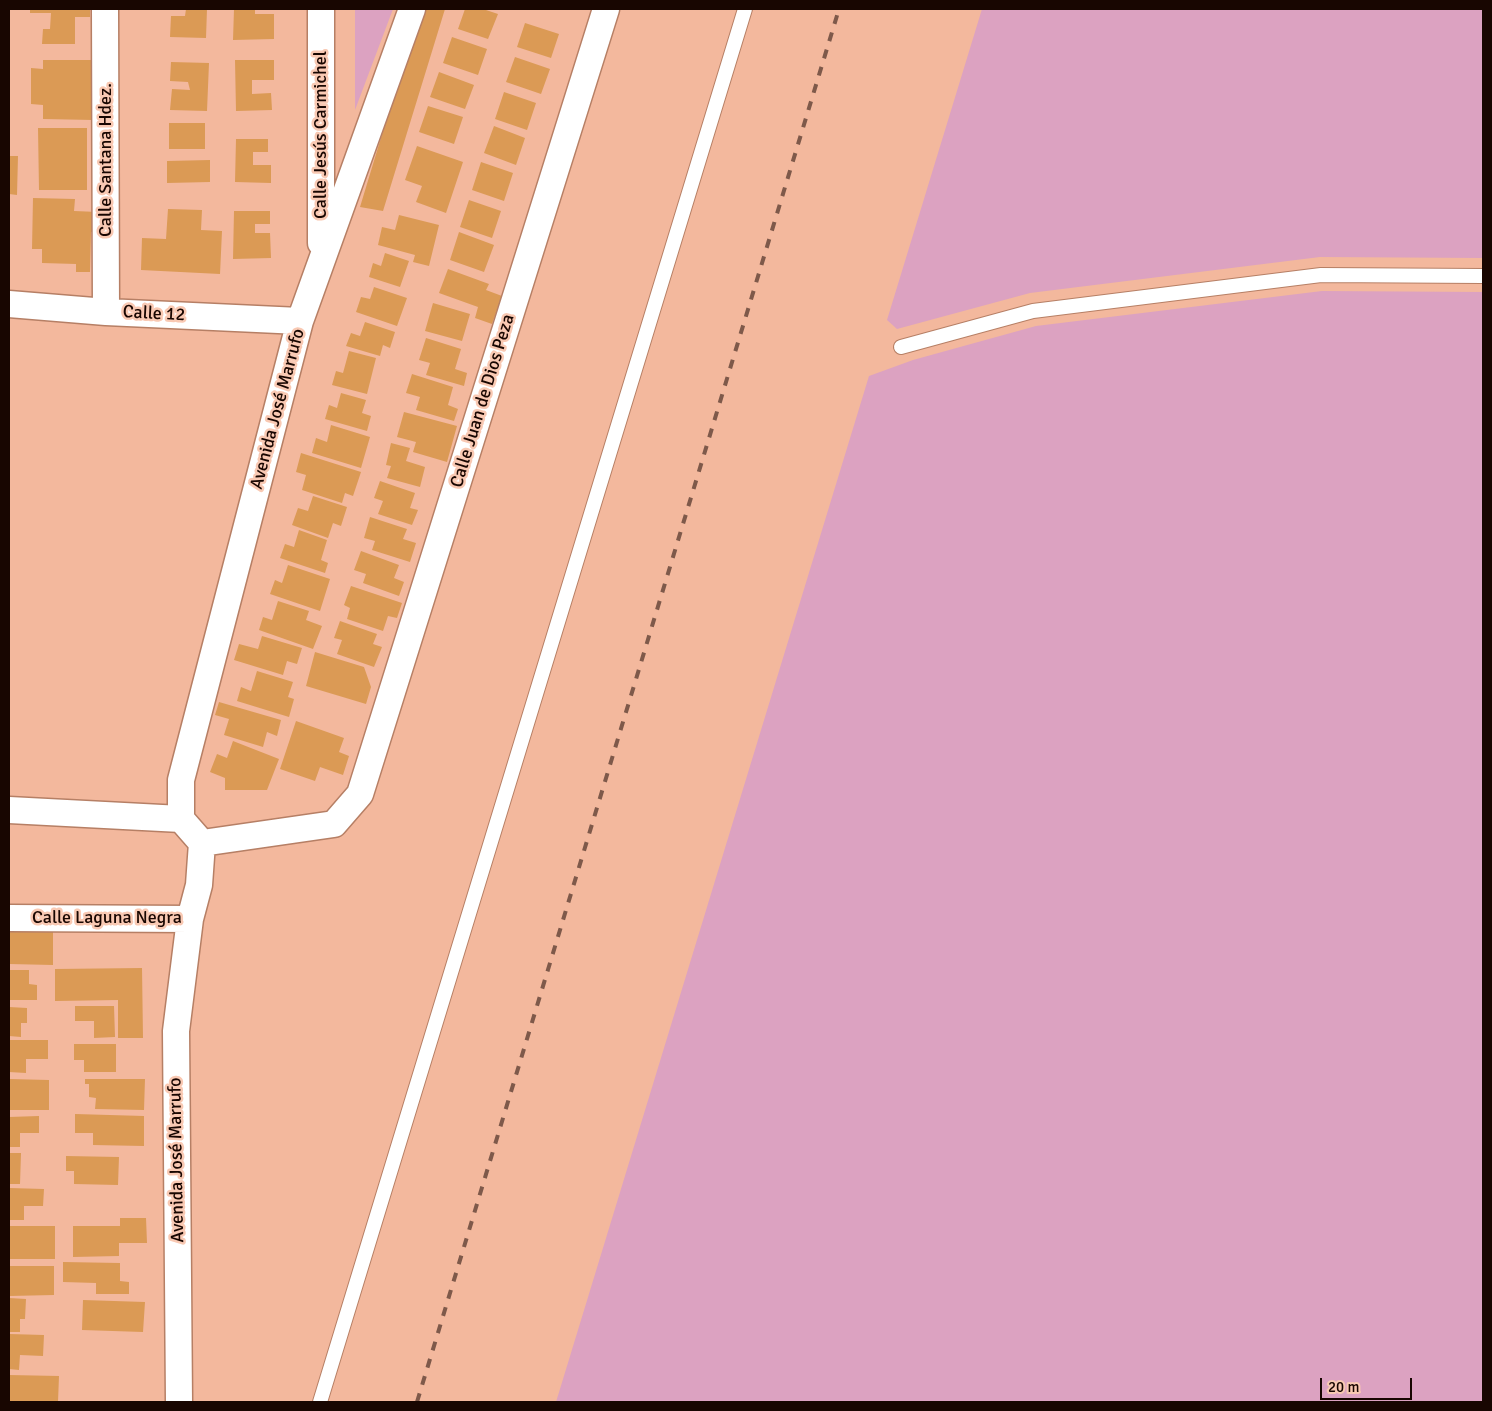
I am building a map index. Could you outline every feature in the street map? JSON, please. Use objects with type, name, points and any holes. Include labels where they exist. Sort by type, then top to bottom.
[{"type":"street","name":"Calle Santana Hdez.","points":[[105,9],[106,312]]},
{"type":"street","name":"Calle Jesús Carmichel","points":[[321,9],[321,261]]},
{"type":"street","name":"Avenida José Marrufo","points":[[181,819],[180,780],[300,321],[412,9]]},
{"type":"street","name":"Calle Juan de Dios Peza","points":[[202,843],[334,824],[360,794],[606,9]]},
{"type":"street","name":"Calle 12","points":[[9,304],[106,312],[300,321]]},
{"type":"street","points":[[9,810],[181,819],[202,843]]},
{"type":"street","name":"Calle Laguna Negra","points":[[9,918],[190,919],[199,885],[202,843]]},
{"type":"street","name":"Avenida José Marrufo","points":[[179,1402],[176,1031],[190,919]]},
{"type":"lane","points":[[320,1402],[745,9]]},
{"type":"lane","points":[[901,347],[1033,311],[1312,276],[1483,276]]},
{"type":"shaded area","points":[[355,9],[393,9],[355,110]]},
{"type":"shaded area","points":[[982,9],[1483,9],[1483,258],[1320,257],[1030,293],[897,329],[887,320]]},
{"type":"shaded area","points":[[1322,291],[1483,292],[1483,1402],[556,1402],[869,376],[913,360],[1036,326]]},
{"type":"building","points":[[30,9],[90,9],[90,17],[75,17],[75,44],[42,44],[43,29],[50,29],[51,13],[30,13]]},
{"type":"building","points":[[186,9],[207,9],[206,38],[170,37],[171,16],[185,16]]},
{"type":"building","points":[[234,9],[255,9],[255,14],[274,14],[274,39],[233,40]]},
{"type":"building","points":[[420,9],[445,9],[383,211],[360,207]]},
{"type":"building","points":[[465,9],[483,9],[498,14],[488,39],[458,29]]},
{"type":"building","points":[[525,23],[559,34],[551,58],[517,47]]},
{"type":"building","points":[[452,37],[487,49],[478,75],[443,63]]},
{"type":"building","points":[[515,57],[550,69],[541,94],[506,82]]},
{"type":"building","points":[[43,60],[94,60],[93,120],[43,119],[43,105],[31,104],[31,68],[43,69]]},
{"type":"building","points":[[235,60],[274,60],[274,80],[252,80],[252,94],[271,93],[272,110],[236,111]]},
{"type":"building","points":[[171,62],[209,63],[207,111],[170,110],[172,89],[190,90],[188,82],[170,81]]},
{"type":"building","points":[[439,72],[474,85],[465,109],[430,97]]},
{"type":"building","points":[[504,92],[536,103],[527,130],[495,119]]},
{"type":"building","points":[[428,106],[463,117],[454,144],[419,132]]},
{"type":"building","points":[[169,123],[205,123],[205,149],[169,149]]},
{"type":"building","points":[[494,126],[525,138],[516,165],[484,153]]},
{"type":"building","points":[[38,128],[87,128],[87,190],[39,190]]},
{"type":"building","points":[[236,139],[268,139],[268,152],[253,152],[253,165],[271,165],[271,183],[235,182]]},
{"type":"building","points":[[417,146],[463,162],[446,213],[416,202],[422,186],[405,180]]},
{"type":"building","points":[[9,156],[18,156],[17,195],[9,194]]},
{"type":"building","points":[[210,160],[210,182],[167,183],[167,161]]},
{"type":"building","points":[[481,162],[513,173],[504,201],[472,190]]},
{"type":"building","points":[[33,198],[75,199],[74,211],[98,212],[97,232],[91,232],[90,272],[76,272],[76,264],[42,263],[42,249],[32,249]]},
{"type":"building","points":[[469,200],[501,211],[492,238],[460,227]]},
{"type":"building","points":[[168,209],[202,210],[201,230],[222,231],[220,274],[141,270],[142,238],[166,239]]},
{"type":"building","points":[[234,211],[270,211],[270,224],[255,224],[255,233],[270,233],[271,258],[233,259]]},
{"type":"building","points":[[399,215],[439,225],[429,266],[413,262],[415,255],[378,245],[382,227],[395,230]]},
{"type":"building","points":[[459,232],[494,245],[484,272],[450,260]]},
{"type":"building","points":[[385,253],[409,261],[400,287],[369,277],[373,263],[381,266]]},
{"type":"building","points":[[448,269],[489,284],[486,290],[502,296],[492,324],[475,318],[478,307],[439,293]]},
{"type":"building","points":[[374,287],[407,298],[397,326],[356,312],[361,297],[370,299]]},
{"type":"building","points":[[433,303],[470,314],[462,341],[425,331]]},
{"type":"building","points":[[365,322],[395,332],[390,348],[383,345],[380,356],[346,346],[351,333],[360,336]]},
{"type":"building","points":[[426,338],[461,349],[455,369],[467,373],[464,386],[426,375],[430,363],[419,360]]},
{"type":"building","points":[[349,351],[376,358],[367,394],[332,385],[336,371],[343,373]]},
{"type":"building","points":[[412,374],[453,387],[448,405],[458,409],[454,421],[416,410],[420,397],[406,393]]},
{"type":"building","points":[[341,393],[366,400],[362,413],[371,416],[367,431],[325,419],[329,405],[337,408]]},
{"type":"building","points":[[404,412],[457,426],[447,462],[413,452],[416,442],[397,437]]},
{"type":"building","points":[[331,425],[370,437],[361,468],[312,453],[316,438],[327,442]]},
{"type":"building","points":[[391,443],[410,448],[406,461],[425,467],[420,487],[387,478],[391,466],[386,465]]},
{"type":"building","points":[[301,453],[361,472],[353,496],[345,493],[342,503],[302,490],[306,475],[296,472]]},
{"type":"building","points":[[380,481],[415,493],[410,508],[418,510],[412,525],[378,514],[383,501],[374,498]]},
{"type":"building","points":[[313,496],[347,507],[341,526],[333,523],[328,538],[292,525],[298,508],[308,511]]},
{"type":"building","points":[[370,517],[407,529],[403,539],[416,543],[410,562],[372,550],[375,541],[364,538]]},
{"type":"building","points":[[299,530],[327,540],[321,560],[328,563],[325,573],[280,558],[285,544],[294,547]]},
{"type":"building","points":[[361,551],[399,565],[394,578],[404,582],[399,596],[363,583],[366,574],[354,570]]},
{"type":"building","points":[[288,565],[330,579],[320,611],[270,594],[275,580],[282,583]]},
{"type":"building","points":[[351,586],[402,603],[397,618],[388,616],[383,631],[347,619],[350,608],[344,605]]},
{"type":"building","points":[[278,601],[309,611],[306,620],[322,626],[313,649],[259,630],[263,617],[272,620]]},
{"type":"building","points":[[340,621],[377,634],[373,644],[382,647],[374,667],[337,654],[342,640],[334,638]]},
{"type":"building","points":[[262,636],[302,648],[297,664],[287,661],[283,675],[234,660],[239,644],[258,649]]},
{"type":"building","points":[[315,652],[364,667],[371,687],[366,704],[306,686]]},
{"type":"building","points":[[257,671],[293,682],[288,697],[294,699],[289,717],[237,701],[241,687],[251,691]]},
{"type":"building","points":[[219,702],[281,720],[277,736],[267,732],[263,747],[224,735],[229,719],[215,715]]},
{"type":"building","points":[[296,721],[344,738],[339,752],[349,756],[343,775],[320,767],[315,781],[280,769]]},
{"type":"building","points":[[233,741],[279,759],[267,790],[225,790],[225,778],[210,772],[217,754],[227,758]]},
{"type":"building","points":[[9,927],[53,928],[53,965],[9,964]]},
{"type":"building","points":[[142,968],[143,1038],[118,1038],[118,1000],[55,1001],[55,969]]},
{"type":"building","points":[[9,970],[29,970],[29,984],[37,985],[37,1000],[9,1000]]},
{"type":"building","points":[[75,1006],[114,1006],[115,1037],[94,1038],[94,1021],[75,1021]]},
{"type":"building","points":[[9,1007],[27,1008],[27,1023],[21,1023],[21,1037],[9,1036]]},
{"type":"building","points":[[9,1040],[48,1040],[48,1059],[26,1059],[26,1073],[9,1072]]},
{"type":"building","points":[[74,1044],[116,1044],[116,1072],[84,1072],[84,1060],[74,1060]]},
{"type":"building","points":[[9,1079],[49,1080],[49,1110],[9,1110]]},
{"type":"building","points":[[85,1079],[145,1079],[144,1110],[95,1109],[96,1098],[89,1097],[89,1084],[85,1084]]},
{"type":"building","points":[[75,1114],[144,1116],[144,1146],[93,1145],[93,1133],[75,1133]]},
{"type":"building","points":[[39,1116],[39,1133],[20,1133],[20,1147],[9,1147],[9,1117]]},
{"type":"building","points":[[9,1153],[21,1153],[20,1184],[9,1184]]},
{"type":"building","points":[[66,1156],[119,1157],[118,1185],[74,1184],[74,1171],[66,1171]]},
{"type":"building","points":[[9,1188],[44,1189],[43,1206],[24,1206],[24,1220],[9,1220]]},
{"type":"building","points":[[120,1218],[146,1218],[147,1243],[119,1243],[119,1256],[73,1257],[73,1226],[120,1226]]},
{"type":"building","points":[[9,1226],[55,1226],[55,1259],[9,1259]]},
{"type":"building","points":[[63,1262],[120,1263],[120,1281],[129,1282],[129,1294],[96,1294],[96,1283],[63,1282]]},
{"type":"building","points":[[9,1266],[54,1266],[54,1295],[9,1296]]},
{"type":"building","points":[[9,1298],[26,1299],[25,1319],[20,1319],[20,1332],[9,1332]]},
{"type":"building","points":[[83,1300],[145,1302],[143,1332],[82,1330]]},
{"type":"building","points":[[9,1334],[44,1335],[43,1356],[20,1355],[19,1370],[9,1369]]},
{"type":"building","points":[[9,1375],[59,1376],[58,1402],[9,1402]]},
{"type":"railway","points":[[417,1402],[839,9]]}]
